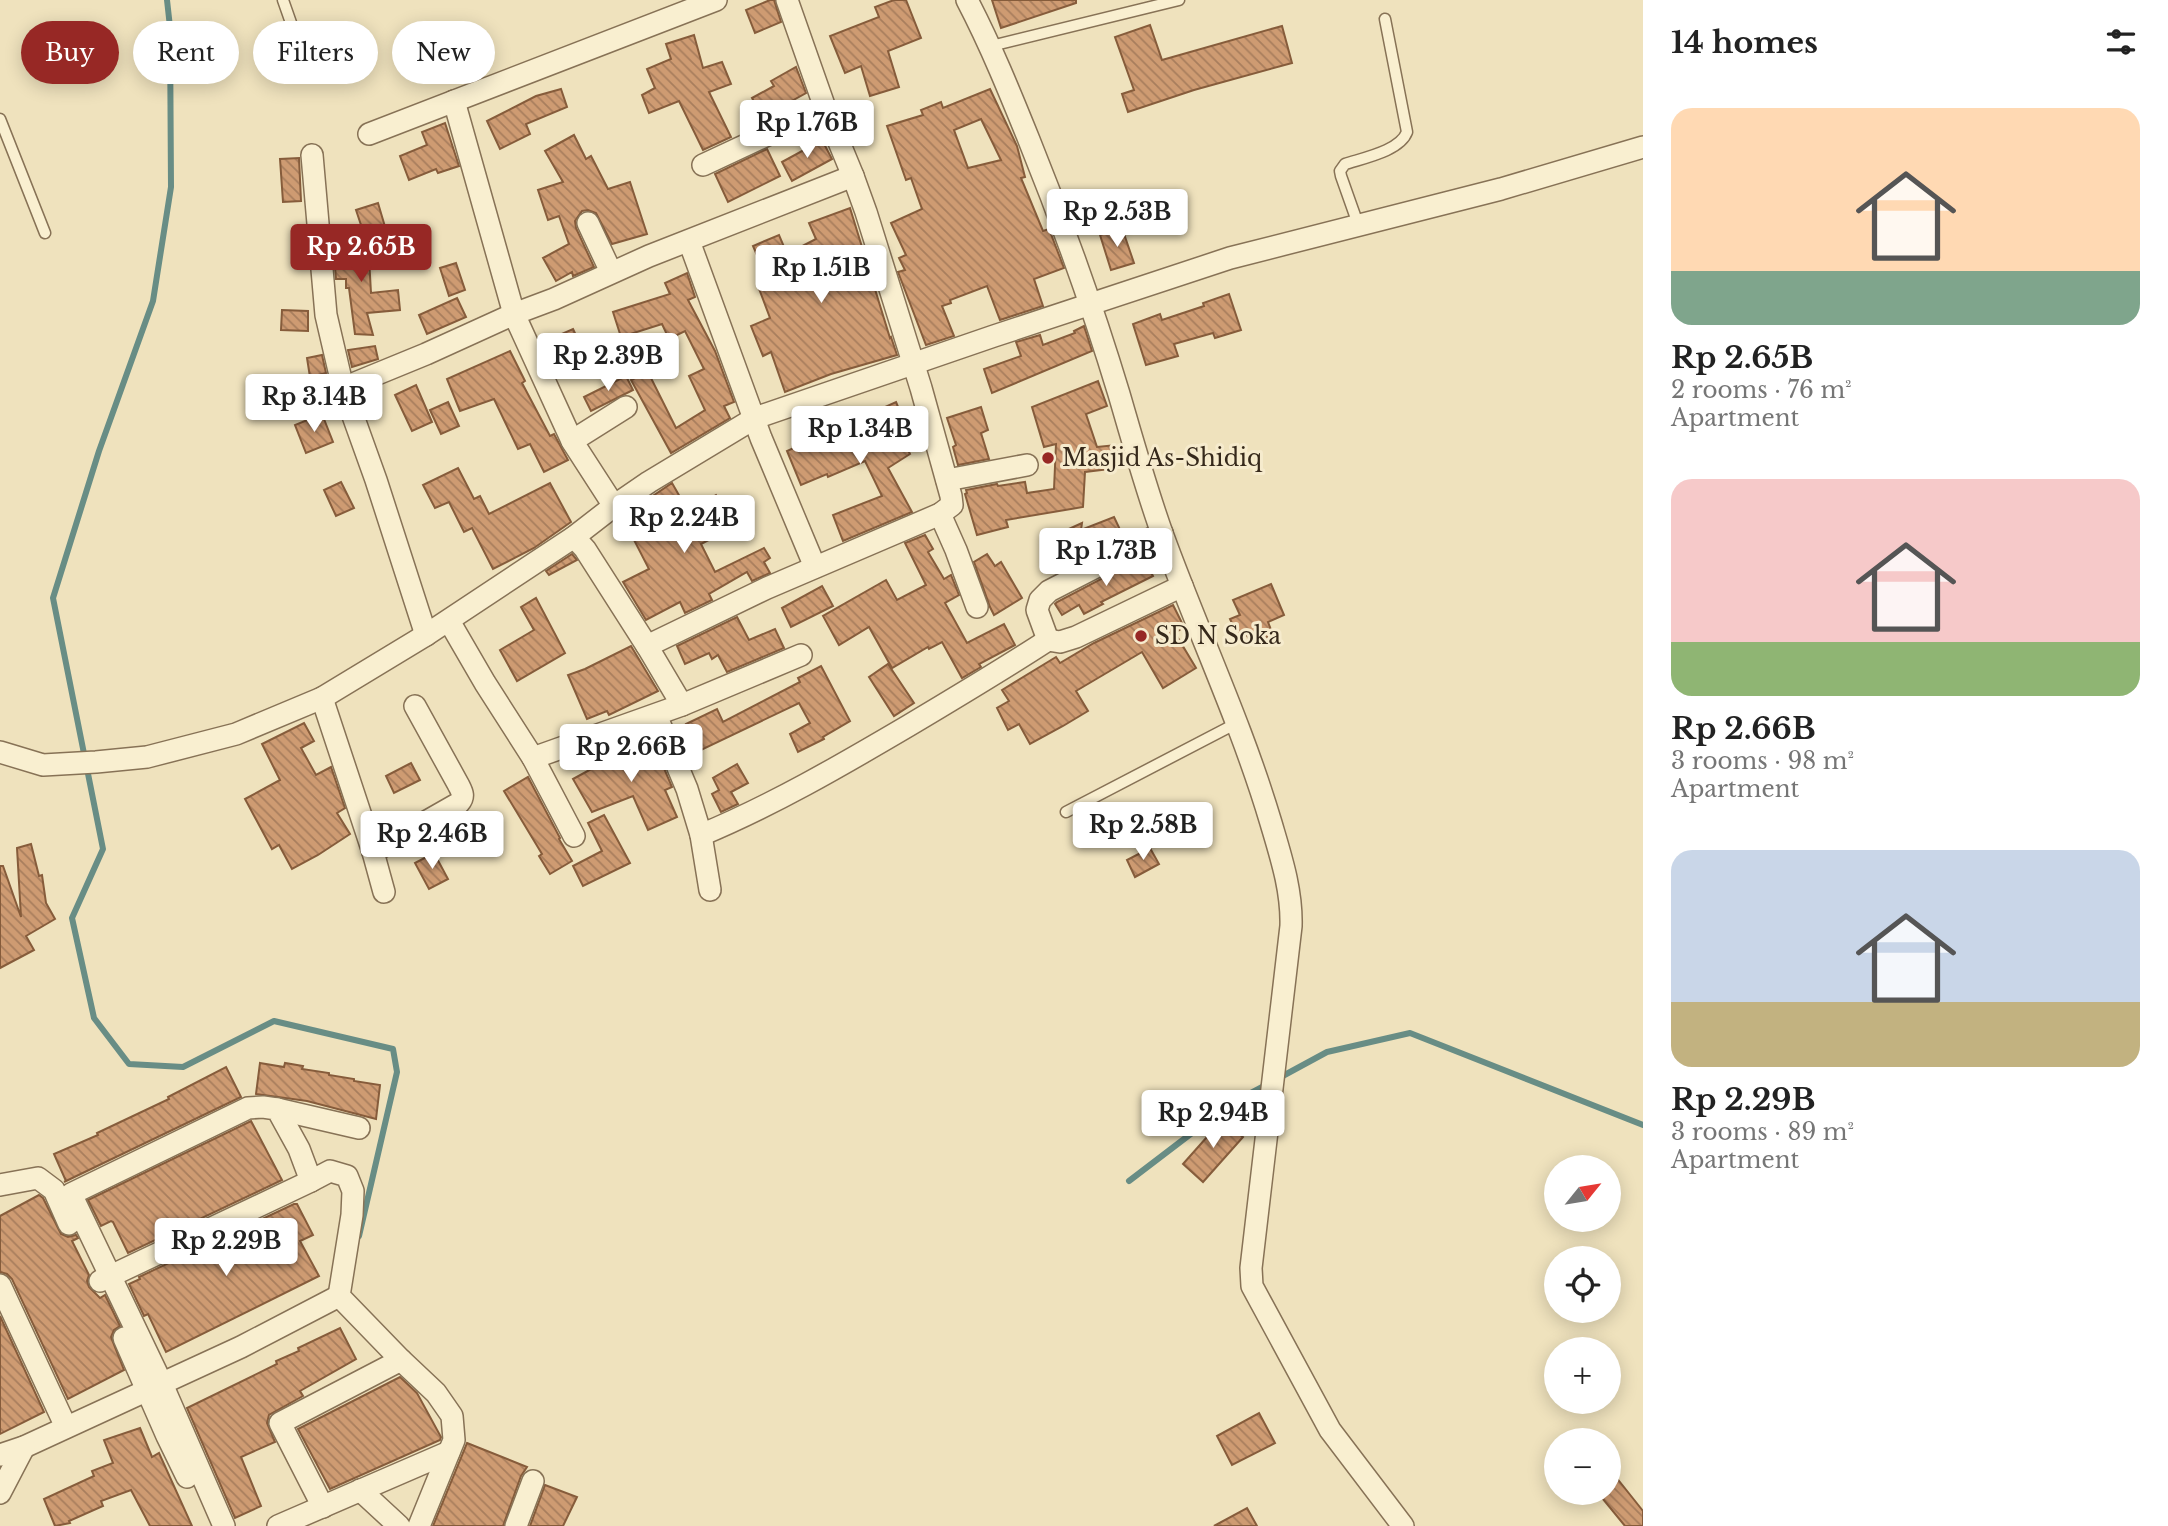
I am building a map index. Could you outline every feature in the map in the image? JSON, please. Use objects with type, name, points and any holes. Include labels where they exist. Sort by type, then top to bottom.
[{"type":"street","points":[[369,134],[716,0]]},
{"type":"street","points":[[647,646],[767,588],[940,514],[952,505],[917,375],[866,212],[825,108],[787,0]]},
{"type":"street","points":[[967,0],[991,46],[1067,238],[1162,533],[1263,795],[1290,894],[1291,926],[1251,1268],[1252,1286],[1330,1430],[1403,1526]]},
{"type":"street","points":[[454,102],[514,314],[572,441],[614,506]]},
{"type":"street","points":[[703,165],[825,108]]},
{"type":"street","points":[[0,752],[43,765],[96,762],[147,757],[236,734],[322,698],[579,542],[614,506],[758,427],[917,375],[1090,304],[1230,258],[1501,189],[1643,147]]},
{"type":"street","points":[[312,155],[326,314],[343,388],[426,635]]},
{"type":"street","points":[[343,388],[554,299],[611,272],[853,176]]},
{"type":"street","points":[[588,223],[611,272]]},
{"type":"street","points":[[690,242],[758,427],[815,568]]},
{"type":"street","points":[[572,441],[626,407]]},
{"type":"street","points":[[947,480],[1027,465]]},
{"type":"street","points":[[940,514],[977,607]]},
{"type":"street","points":[[1048,640],[1037,610],[1042,597],[1162,533]]},
{"type":"street","points":[[579,542],[682,705]]},
{"type":"street","points":[[701,835],[752,814],[863,752],[1048,640],[1060,642],[1076,637],[1182,586]]},
{"type":"street","points":[[449,621],[485,684],[533,758],[574,836]]},
{"type":"street","points":[[533,758],[656,715],[801,655]]},
{"type":"street","points":[[322,698],[384,892]]},
{"type":"street","points":[[373,852],[462,799],[463,794],[458,784],[415,706]]},
{"type":"street","points":[[656,715],[687,789],[701,835],[710,890]]},
{"type":"street","points":[[104,1279],[71,1194],[248,1108],[277,1109],[359,1128]]},
{"type":"street","points":[[277,1109],[299,1149],[311,1181]]},
{"type":"street","points":[[104,1279],[330,1171],[347,1176],[353,1191],[339,1296]]},
{"type":"street","points":[[0,1185],[38,1178],[54,1190],[104,1279],[224,1526]]},
{"type":"street","points":[[0,1285],[66,1427]]},
{"type":"street","points":[[339,1296],[436,1393],[452,1416],[454,1440],[419,1526]]},
{"type":"street","points":[[0,1455],[24,1447],[242,1347],[339,1296]]},
{"type":"street","points":[[323,1507],[280,1423],[401,1360]]},
{"type":"street","points":[[155,1386],[167,1437],[210,1526]]},
{"type":"street","points":[[0,1493],[24,1447]]},
{"type":"street","points":[[278,1526],[449,1452]]},
{"type":"street","points":[[516,1526],[533,1481]]},
{"type":"street","points":[[360,1490],[400,1526]]},
{"type":"lane","points":[[283,0],[290,21]]},
{"type":"lane","points":[[991,46],[1179,0]]},
{"type":"lane","points":[[1357,224],[1341,169],[1345,164],[1394,146],[1407,132],[1385,19]]},
{"type":"lane","points":[[0,120],[45,233]]},
{"type":"lane","points":[[1066,812],[1237,723]]},
{"type":"building","points":[[774,0],[781,22],[755,33],[746,10]]},
{"type":"building","points":[[894,0],[906,0],[921,38],[888,51],[899,87],[870,96],[861,66],[845,73],[830,36],[879,17],[875,7]]},
{"type":"building","points":[[992,0],[1076,0],[1076,3],[1001,28]]},
{"type":"building","points":[[1150,25],[1162,60],[1282,26],[1292,63],[1194,90],[1128,112],[1122,94],[1134,90],[1115,37]]},
{"type":"building","points":[[694,35],[703,68],[722,62],[731,84],[709,92],[731,137],[703,150],[679,101],[649,113],[642,95],[655,88],[647,69],[671,59],[666,44]]},
{"type":"building","points":[[796,67],[806,93],[779,108],[782,113],[765,122],[752,98],[774,86],[771,81]]},
{"type":"building","points":[[561,89],[567,107],[526,124],[530,134],[500,149],[487,121],[536,96]]},
{"type":"building","points":[[990,89],[1017,146],[1025,177],[1021,178],[1043,231],[1049,229],[1064,268],[1034,279],[1043,306],[1000,320],[987,286],[950,300],[951,303],[942,306],[954,336],[926,345],[898,272],[905,270],[899,258],[906,255],[891,223],[922,209],[911,178],[906,180],[887,126],[923,115],[921,110],[941,102],[943,108]],"holes":[[[981,119],[1001,160],[968,168],[954,130]]]},
{"type":"building","points":[[445,123],[459,166],[438,173],[436,169],[409,180],[400,156],[427,145],[422,132]]},
{"type":"building","points":[[574,135],[586,159],[591,156],[608,189],[630,182],[647,234],[612,244],[596,213],[582,211],[575,221],[576,228],[594,267],[573,276],[572,272],[556,281],[543,258],[569,244],[559,216],[548,220],[538,190],[563,182],[545,151]]},
{"type":"building","points":[[822,140],[832,159],[792,181],[782,162]]},
{"type":"building","points":[[767,149],[780,176],[728,202],[715,174]]},
{"type":"building","points":[[299,158],[301,201],[283,202],[280,159]]},
{"type":"building","points":[[378,203],[386,230],[365,237],[356,210]]},
{"type":"building","points":[[850,208],[897,355],[831,374],[785,392],[771,352],[763,356],[751,326],[770,318],[758,286],[769,283],[753,246],[779,235],[787,254],[816,239],[809,223]]},
{"type":"building","points":[[1122,228],[1134,263],[1111,270],[1100,235]]},
{"type":"building","points":[[368,240],[371,293],[398,290],[400,310],[367,313],[373,335],[355,334],[346,279],[336,279],[333,243]]},
{"type":"building","points":[[456,263],[465,290],[449,296],[440,268]]},
{"type":"building","points":[[687,273],[695,297],[688,300],[715,351],[734,402],[724,406],[730,418],[671,453],[631,380],[648,372],[676,428],[705,410],[689,376],[704,369],[685,331],[669,339],[662,324],[621,337],[613,312],[670,294],[665,283]]},
{"type":"building","points":[[1229,294],[1241,330],[1215,338],[1213,333],[1174,344],[1178,356],[1146,365],[1133,324],[1160,314],[1162,320],[1204,306],[1203,303]]},
{"type":"building","points":[[457,298],[466,317],[427,334],[419,315]]},
{"type":"building","points":[[282,310],[308,311],[308,331],[281,330]]},
{"type":"building","points":[[1084,326],[1092,351],[992,393],[984,369],[1021,356],[1016,342],[1040,335],[1043,345],[1075,333],[1074,331]]},
{"type":"building","points":[[573,329],[586,357],[562,369],[548,340]]},
{"type":"building","points":[[375,346],[378,359],[352,367],[348,350]]},
{"type":"building","points":[[510,351],[525,381],[522,383],[550,436],[554,434],[568,460],[544,472],[530,444],[518,449],[494,399],[460,411],[447,379]]},
{"type":"building","points":[[322,355],[326,373],[310,377],[307,358]]},
{"type":"building","points":[[626,376],[633,390],[591,411],[584,397]]},
{"type":"building","points":[[1098,381],[1107,406],[1086,414],[1097,447],[1116,445],[1119,468],[1085,472],[1083,507],[1006,520],[1008,527],[977,535],[966,490],[1025,482],[1027,493],[1054,489],[1056,444],[1044,447],[1032,407]]},
{"type":"building","points":[[416,385],[432,422],[412,431],[395,395]]},
{"type":"building","points":[[448,402],[459,426],[441,434],[430,410]]},
{"type":"building","points":[[896,402],[907,429],[899,432],[910,454],[888,468],[912,512],[843,541],[833,515],[882,496],[865,461],[801,485],[787,451]]},
{"type":"building","points":[[981,407],[988,430],[981,433],[989,459],[958,465],[953,447],[956,445],[947,418]]},
{"type":"building","points":[[322,414],[333,442],[306,453],[295,425]]},
{"type":"building","points":[[458,468],[474,499],[480,496],[489,514],[550,483],[571,522],[534,548],[493,569],[472,528],[464,532],[449,502],[435,508],[423,485]]},
{"type":"building","points":[[341,482],[354,508],[336,516],[324,490]]},
{"type":"building","points":[[672,483],[688,511],[716,495],[735,526],[701,544],[715,572],[764,548],[770,558],[764,562],[770,573],[752,581],[747,572],[709,594],[712,600],[685,613],[680,602],[646,620],[623,582],[649,569],[634,540],[651,530],[638,506]]},
{"type":"building","points":[[1114,517],[1124,538],[1063,569],[1049,538],[1082,523],[1081,530]]},
{"type":"building","points":[[925,535],[933,549],[928,552],[944,579],[951,575],[959,595],[945,603],[967,643],[1004,624],[1015,645],[979,664],[981,667],[962,678],[942,642],[892,668],[869,627],[839,645],[823,616],[886,580],[897,600],[926,585],[905,543]]},
{"type":"building","points":[[572,554],[577,560],[549,575],[546,571]]},
{"type":"building","points":[[987,554],[995,566],[1001,562],[1022,598],[994,615],[974,562]]},
{"type":"building","points":[[1143,557],[1153,576],[1101,602],[1103,604],[1084,614],[1079,605],[1062,615],[1055,604],[1057,602]]},
{"type":"building","points":[[1271,584],[1284,615],[1268,622],[1273,635],[1251,644],[1246,633],[1238,636],[1230,619],[1240,615],[1233,600]]},
{"type":"building","points":[[822,586],[833,606],[791,627],[782,608]]},
{"type":"building","points":[[536,598],[565,653],[517,681],[500,650],[534,630],[521,607]]},
{"type":"building","points":[[1173,605],[1184,627],[1175,633],[1196,668],[1163,688],[1142,652],[1076,691],[1088,711],[1063,726],[1030,744],[1019,724],[1008,730],[997,708],[1009,701],[1002,690],[1056,657],[1060,663],[1094,643]]},
{"type":"building","points":[[737,617],[749,640],[775,629],[784,648],[727,672],[718,655],[712,659],[709,653],[685,664],[677,646]]},
{"type":"building","points":[[631,646],[658,691],[609,715],[607,711],[587,719],[568,675]]},
{"type":"building","points":[[888,664],[914,703],[894,716],[869,677]]},
{"type":"building","points":[[821,666],[850,721],[823,737],[824,739],[798,752],[790,734],[810,723],[799,703],[699,751],[686,724],[717,709],[723,722],[800,682],[798,678]]},
{"type":"building","points":[[304,723],[314,741],[301,748],[316,775],[331,767],[345,808],[337,813],[350,834],[292,869],[279,845],[272,849],[245,799],[280,780],[262,744]]},
{"type":"building","points":[[652,740],[672,787],[665,790],[677,817],[648,830],[633,796],[592,812],[573,779],[630,751],[629,749]]},
{"type":"building","points":[[411,763],[420,780],[394,793],[386,776]]},
{"type":"building","points":[[737,764],[748,783],[731,792],[738,804],[721,812],[712,794],[719,790],[713,778]]},
{"type":"building","points":[[528,777],[572,861],[550,874],[539,856],[542,854],[504,791]]},
{"type":"building","points":[[466,815],[478,837],[456,849],[444,827]]},
{"type":"building","points":[[604,815],[630,863],[583,886],[573,866],[602,851],[588,823]]},
{"type":"building","points":[[31,844],[39,876],[42,875],[46,903],[55,919],[26,936],[34,950],[0,968],[0,866],[3,866],[21,917],[17,848]]},
{"type":"building","points":[[1150,848],[1159,864],[1135,877],[1127,860]]},
{"type":"building","points":[[434,853],[448,879],[429,889],[415,863]]},
{"type":"building","points":[[260,1063],[284,1067],[285,1063],[303,1066],[302,1069],[380,1085],[376,1119],[307,1101],[256,1094]]},
{"type":"building","points":[[226,1067],[241,1097],[64,1182],[66,1181],[54,1154],[98,1135],[97,1133],[169,1099],[168,1097]]},
{"type":"building","points":[[1223,1119],[1243,1137],[1203,1182],[1183,1164]]},
{"type":"building","points":[[251,1121],[282,1180],[128,1253],[113,1222],[101,1226],[88,1200]]},
{"type":"building","points":[[39,1195],[61,1234],[68,1237],[76,1235],[78,1238],[72,1241],[89,1275],[89,1287],[100,1298],[105,1295],[120,1326],[114,1330],[111,1337],[124,1370],[68,1399],[12,1279],[0,1272],[0,1216]]},
{"type":"building","points":[[297,1204],[313,1235],[300,1241],[319,1276],[166,1352],[148,1314],[144,1316],[129,1284]]},
{"type":"building","points":[[0,1316],[44,1412],[0,1434]]},
{"type":"building","points":[[340,1328],[356,1359],[300,1391],[303,1396],[269,1415],[267,1423],[275,1442],[241,1457],[261,1506],[235,1518],[187,1408],[277,1364],[276,1361],[299,1351],[298,1348]]},
{"type":"building","points":[[400,1377],[417,1393],[441,1437],[440,1440],[330,1489],[298,1429]]},
{"type":"building","points":[[1259,1413],[1275,1443],[1232,1465],[1217,1436]]},
{"type":"building","points":[[140,1428],[152,1457],[159,1453],[192,1526],[150,1526],[131,1490],[101,1501],[103,1506],[69,1521],[70,1523],[55,1526],[44,1499],[94,1476],[92,1471],[113,1463],[104,1440]]},
{"type":"building","points":[[467,1443],[527,1467],[521,1476],[503,1526],[433,1526]]},
{"type":"building","points":[[1621,1483],[1643,1511],[1643,1526],[1625,1526],[1608,1505],[1621,1505]]},
{"type":"building","points":[[545,1485],[577,1497],[563,1526],[530,1526]]},
{"type":"building","points":[[1247,1508],[1257,1526],[1214,1526]]},
{"type":"waterway","points":[[167,0],[170,27],[171,187],[153,301],[99,451],[53,598],[103,849],[72,918],[94,1018],[129,1064],[183,1067],[274,1021],[393,1049],[397,1072],[359,1236]]},
{"type":"waterway","points":[[1279,1078],[1327,1052],[1410,1033],[1643,1125]]},
{"type":"waterway","points":[[1129,1181],[1230,1104],[1266,1085]]},
{"type":"place","name":"Masjid As-Shidiq","points":[[1048,458]]},
{"type":"place","name":"SD N Soka","points":[[1141,636]]}]
